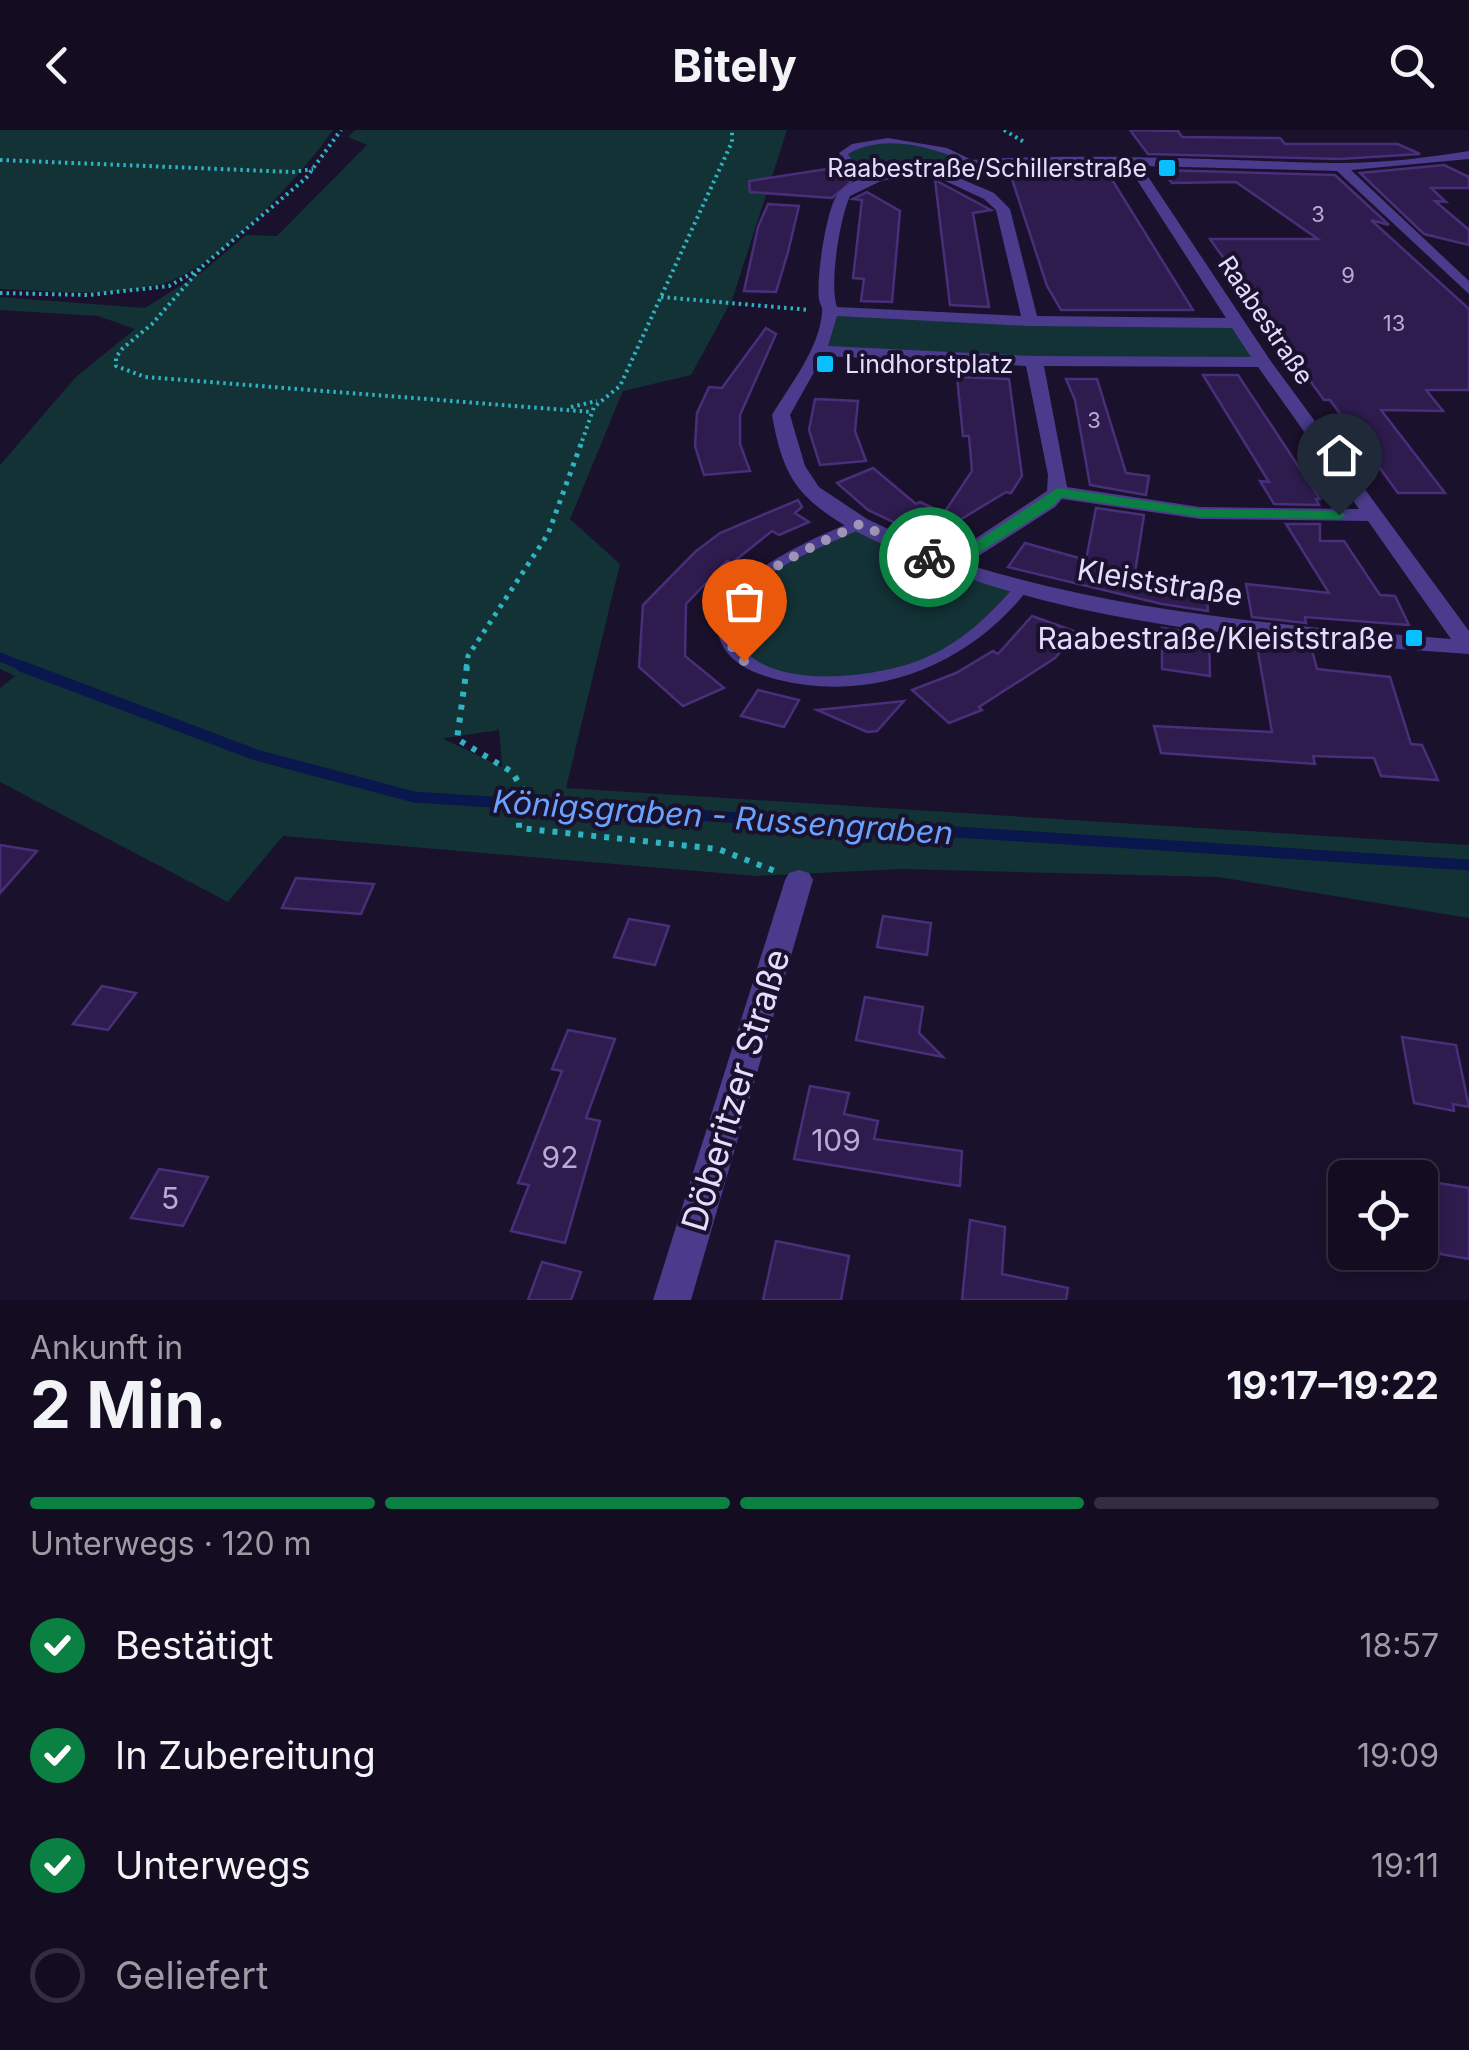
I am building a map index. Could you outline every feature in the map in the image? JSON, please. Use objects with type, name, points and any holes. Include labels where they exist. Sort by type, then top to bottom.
[{"type":"street","points":[[1263,362],[1034,361],[818,350],[831,312],[826,297],[841,198],[854,185],[877,175],[972,162],[1340,166],[1469,155]]},
{"type":"street","name":"Raabestraße","points":[[1133,164],[1263,362],[1469,647]]},
{"type":"street","points":[[1340,166],[1469,288]]},
{"type":"street","points":[[925,167],[989,196],[1004,209],[1030,321]]},
{"type":"street","points":[[831,312],[1030,321],[1236,323]]},
{"type":"street","name":"Kleiststraße","points":[[818,350],[781,415],[788,450],[810,490],[860,524],[948,566],[1022,588],[1168,617],[1469,647]]},
{"type":"street","points":[[948,566],[1048,503],[1058,492],[1058,475],[1034,361]]},
{"type":"street","points":[[1058,492],[1200,513],[1374,515]]},
{"type":"street","name":"Döberitzer Straße","points":[[672,1300],[799,880]]},
{"type":"lane","points":[[877,175],[847,160],[845,150],[860,143],[897,140],[945,148],[972,162]]},
{"type":"lane","points":[[860,524],[782,564],[729,606],[724,624],[726,640],[744,661],[789,678],[834,682],[879,678],[953,652],[991,626],[1022,588]]},
{"type":"path","points":[[342,130],[313,169],[200,268],[152,324],[122,348],[116,366],[145,377],[592,412]]},
{"type":"path","points":[[732,130],[732,142],[620,386],[592,412],[548,534],[468,656],[458,739],[512,772],[528,798],[519,817],[519,828],[718,849],[799,880]]},
{"type":"path","points":[[0,160],[313,169]]},
{"type":"path","points":[[0,292],[88,295],[138,291],[169,286],[200,268]]},
{"type":"path","points":[[662,297],[831,312]]},
{"type":"path","points":[[545,408],[580,406],[604,399]]},
{"type":"green space","points":[[0,130],[333,130],[256,219],[184,275],[143,288],[81,293],[0,289]]},
{"type":"green space","points":[[355,130],[787,130],[732,300],[691,375],[623,391],[570,519],[620,564],[566,788],[1469,845],[1469,918],[1218,877],[902,869],[756,876],[283,836],[228,902],[0,782],[0,688],[15,676],[0,669],[0,465],[76,377],[135,329],[98,316],[0,310],[0,297],[145,308],[202,272],[246,235],[277,236],[367,145],[348,137]],"holes":[[[499,730],[502,767],[444,739]]]},
{"type":"green space","points":[[897,141],[944,149],[969,162],[877,174],[849,160],[846,150]]},
{"type":"green space","points":[[834,312],[1234,324],[1260,361],[1040,360],[821,350]]},
{"type":"green space","points":[[861,527],[1018,589],[952,650],[878,677],[789,677],[746,660],[730,639],[731,606],[785,565]]},
{"type":"building","points":[[1130,130],[1178,131],[1182,137],[1280,138],[1285,144],[1398,144],[1420,154],[1340,159],[1148,154]]},
{"type":"building","points":[[1444,165],[1469,177],[1469,188],[1431,188],[1446,202],[1435,201],[1469,230],[1469,245],[1424,234],[1360,173]]},
{"type":"building","points":[[827,169],[851,182],[832,198],[750,192],[749,181]]},
{"type":"building","points":[[1009,170],[1106,170],[1193,310],[1061,310],[1047,286]]},
{"type":"building","points":[[1161,170],[1335,175],[1389,225],[1371,220],[1469,309],[1469,390],[1426,390],[1443,411],[1381,410],[1445,493],[1398,493],[1330,400],[1324,400],[1303,371],[1297,371],[1249,305],[1257,305],[1210,239],[1318,239],[1236,182],[1172,183]]},
{"type":"building","points":[[935,180],[991,210],[973,213],[989,307],[950,305]]},
{"type":"building","points":[[867,192],[900,211],[892,302],[861,301],[864,279],[853,278],[862,200],[853,199]]},
{"type":"building","points":[[768,204],[799,206],[788,252],[776,292],[744,291],[758,227]]},
{"type":"building","points":[[766,328],[776,334],[740,415],[740,444],[750,471],[704,475],[695,446],[697,413],[709,387],[722,388]]},
{"type":"building","points":[[1203,375],[1238,375],[1320,499],[1316,499],[1319,505],[1274,504],[1260,481],[1269,482]]},
{"type":"building","points":[[957,377],[1009,379],[1022,476],[1011,493],[1006,492],[945,529],[962,543],[952,550],[929,539],[925,541],[927,538],[868,510],[837,483],[873,468],[916,504],[920,502],[944,513],[972,471],[969,436],[963,436]]},
{"type":"building","points":[[1066,379],[1097,379],[1126,473],[1149,476],[1146,495],[1090,485],[1075,400]]},
{"type":"building","points":[[815,399],[858,401],[855,431],[866,461],[820,465],[809,430]]},
{"type":"building","points":[[798,500],[802,507],[795,513],[809,522],[779,535],[772,531],[732,563],[727,561],[686,604],[685,656],[724,688],[683,706],[639,667],[643,605],[695,552],[720,533]]},
{"type":"building","points":[[1096,508],[1144,515],[1135,573],[1206,582],[1208,611],[1162,604],[1008,567],[1025,543],[1086,560]]},
{"type":"building","points":[[1286,524],[1320,524],[1320,541],[1344,541],[1380,595],[1395,596],[1409,625],[1305,617],[1306,623],[1252,617],[1246,584],[1329,593]]},
{"type":"building","points":[[1032,616],[1077,632],[1055,658],[979,707],[982,710],[949,723],[912,690],[956,673],[993,651],[998,654]]},
{"type":"building","points":[[1162,628],[1209,634],[1210,676],[1162,669]]},
{"type":"building","points":[[1256,640],[1311,646],[1317,669],[1390,677],[1411,744],[1422,745],[1438,780],[1381,776],[1374,758],[1313,756],[1315,764],[1161,753],[1154,726],[1272,732]]},
{"type":"building","points":[[758,690],[799,700],[784,727],[741,716]]},
{"type":"building","points":[[904,701],[877,731],[867,732],[817,710]]},
{"type":"building","points":[[0,845],[37,851],[0,893]]},
{"type":"building","points":[[296,878],[374,884],[361,914],[282,908]]},
{"type":"building","points":[[883,916],[931,923],[927,955],[877,947]]},
{"type":"building","points":[[629,919],[669,926],[655,965],[614,957]]},
{"type":"building","points":[[102,986],[136,993],[108,1030],[73,1024]]},
{"type":"building","points":[[865,997],[923,1007],[919,1033],[943,1057],[856,1040]]},
{"type":"building","points":[[568,1030],[615,1039],[586,1118],[600,1121],[565,1243],[511,1231],[529,1185],[518,1183],[562,1071],[552,1069]]},
{"type":"building","points":[[1402,1037],[1456,1045],[1469,1107],[1453,1104],[1454,1111],[1414,1103]]},
{"type":"building","points":[[810,1086],[849,1093],[844,1114],[878,1121],[874,1139],[962,1151],[960,1186],[794,1159]]},
{"type":"building","points":[[159,1169],[208,1177],[183,1226],[131,1218]]},
{"type":"building","points":[[1438,1183],[1469,1188],[1469,1259],[1440,1254]]},
{"type":"building","points":[[970,1220],[1005,1227],[1002,1274],[1068,1288],[1066,1300],[962,1300]]},
{"type":"building","points":[[776,1241],[849,1256],[841,1300],[763,1300]]},
{"type":"building","points":[[542,1262],[581,1272],[571,1300],[528,1300]]},
{"type":"waterway","name":"Königsgraben - Russengraben","points":[[0,657],[27,668]]},
{"type":"waterway","name":"Königsgraben - Russengraben","points":[[21,666],[256,755],[414,797],[1469,865]]},
{"type":"way so far","points":[[744,661],[726,640],[724,624],[729,606],[782,564],[860,524],[929,557]]},
{"type":"place","name":"Raabestraße/Schillerstraße","points":[[1167,168]]},
{"type":"place","name":"Lindhorstplatz","points":[[825,364]]},
{"type":"place","name":"Raabestraße/Kleiststraße","points":[[1414,638]]},
{"type":"route","points":[[929,557],[948,566],[1048,503],[1058,492],[1200,513],[1339,515]]}]
